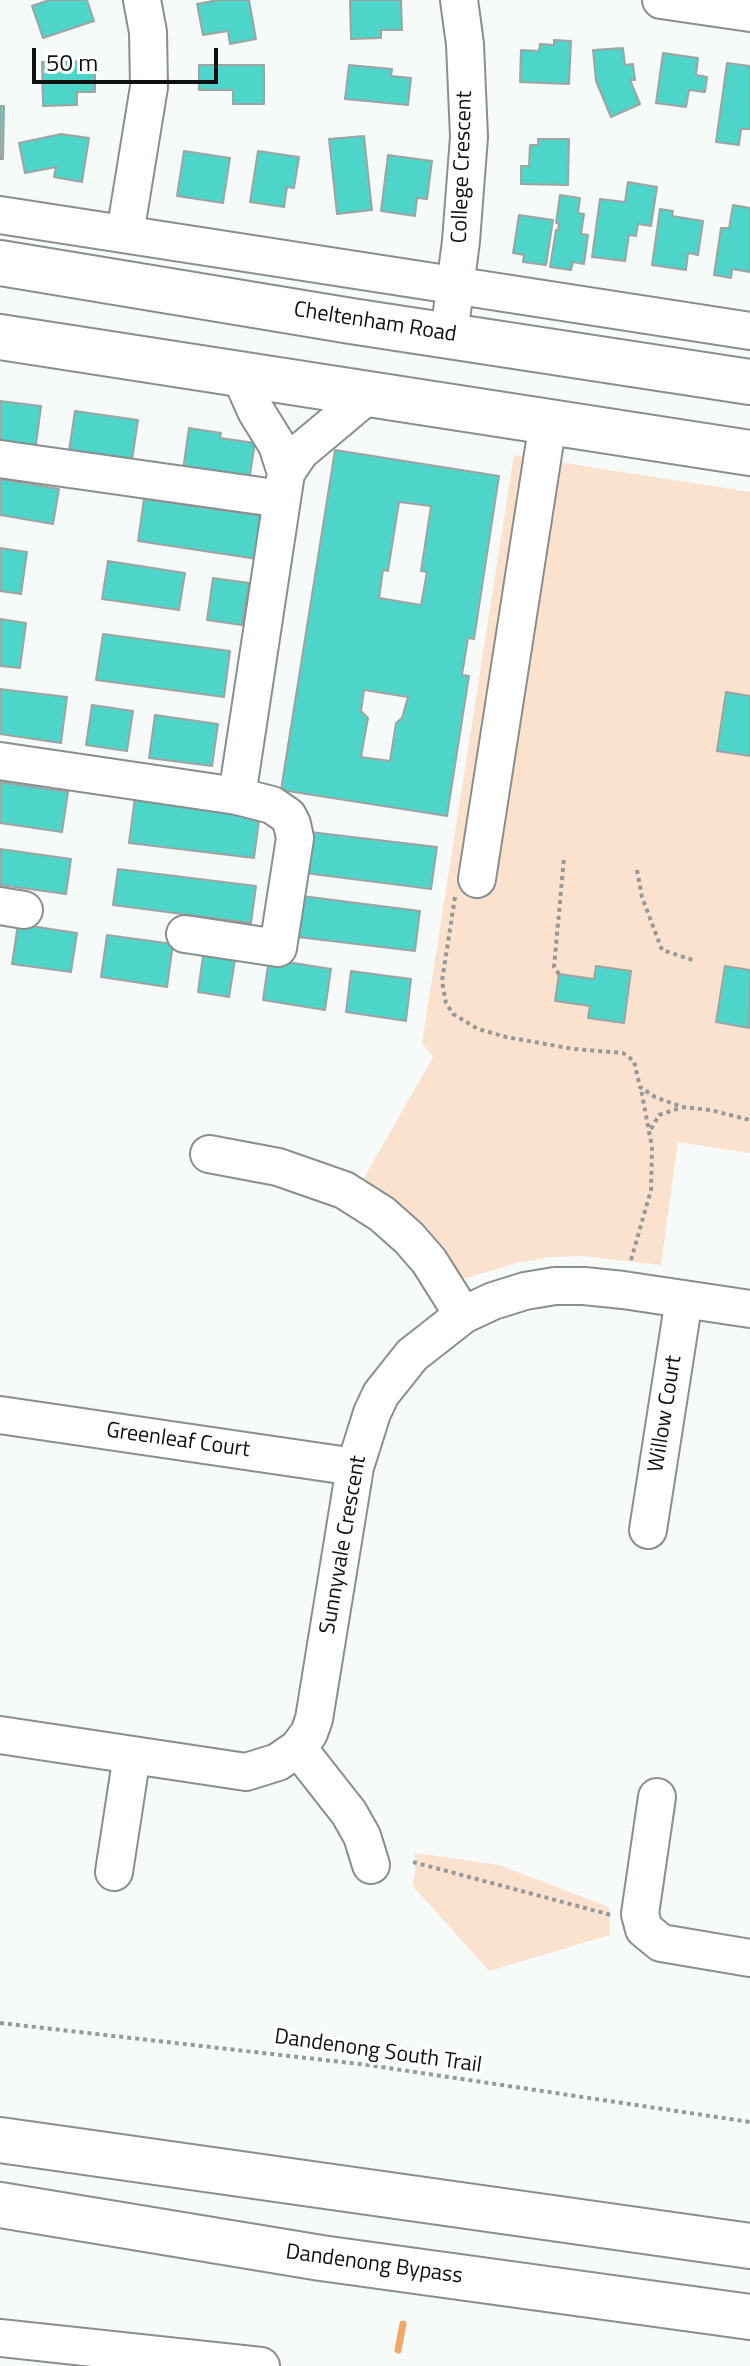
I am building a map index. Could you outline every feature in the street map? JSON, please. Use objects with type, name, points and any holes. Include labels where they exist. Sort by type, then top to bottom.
[{"type":"main road","name":"Cheltenham Road","points":[[0,263],[750,382]]},
{"type":"main road","points":[[0,337],[750,453]]},
{"type":"main road","points":[[0,2140],[750,2246]]},
{"type":"main road","name":"Dandenong Bypass","points":[[0,2205],[321,2258],[750,2317]]},
{"type":"street","points":[[125,234],[149,87],[148,32],[142,0]]},
{"type":"street","name":"College Crescent","points":[[449,335],[469,137],[465,44],[459,0]]},
{"type":"street","points":[[661,0],[750,13]]},
{"type":"street","points":[[0,215],[750,331]]},
{"type":"street","points":[[240,375],[256,411],[277,445],[284,486]]},
{"type":"street","points":[[237,796],[284,486],[300,452],[367,396]]},
{"type":"street","points":[[467,882],[548,422]]},
{"type":"street","points":[[0,459],[284,486]]},
{"type":"street","points":[[0,761],[237,796],[272,805],[288,816],[294,831],[278,948],[185,934]]},
{"type":"street","points":[[209,1154],[278,1167],[344,1190],[382,1214],[429,1261],[463,1315]]},
{"type":"street","name":"Sunnyvale Crescent","points":[[298,1748],[309,1733],[318,1699],[355,1467],[381,1394],[412,1355],[463,1315],[493,1301],[555,1286],[584,1286],[750,1309]]},
{"type":"street","name":"Willow Court","points":[[648,1530],[684,1299]]},
{"type":"street","name":"Greenleaf Court","points":[[0,1415],[355,1467]]},
{"type":"street","points":[[0,1735],[246,1772],[278,1762],[298,1748],[349,1813],[362,1836],[371,1865]]},
{"type":"street","points":[[114,1872],[132,1755]]},
{"type":"street","points":[[657,1797],[640,1914],[644,1929],[661,1943],[750,1958]]},
{"type":"street","points":[[0,2338],[219,2364],[261,2366]]},
{"type":"path","points":[[559,974],[554,967],[564,858]]},
{"type":"path","points":[[637,870],[642,897],[662,950],[696,961]]},
{"type":"path","points":[[467,882],[442,981],[446,1003],[453,1014],[478,1029],[506,1037],[574,1049],[623,1053],[634,1061],[650,1132],[651,1190],[630,1264]]},
{"type":"path","points":[[640,1087],[682,1107],[750,1120]]},
{"type":"path","points":[[650,1132],[659,1115],[682,1107]]},
{"type":"path","points":[[413,1862],[611,1915]]},
{"type":"path","name":"Dandenong South Trail","points":[[0,2023],[368,2065],[750,2122]]},
{"type":"shaded area","points":[[514,455],[750,492],[750,1153],[678,1142],[661,1265],[582,1256],[552,1257],[516,1263],[460,1280],[361,1183],[433,1057],[422,1043]]},
{"type":"shaded area","points":[[415,1853],[499,1865],[609,1907],[610,1935],[489,1971],[412,1885]]},
{"type":"building","points":[[49,0],[87,0],[94,21],[43,38],[32,6]]},
{"type":"building","points":[[249,0],[256,39],[230,44],[228,31],[203,35],[197,4]]},
{"type":"building","points":[[350,0],[401,0],[402,30],[381,30],[381,38],[351,39]]},
{"type":"building","points":[[554,40],[571,41],[569,84],[520,82],[521,50],[539,51],[540,44],[554,45]]},
{"type":"building","points":[[623,48],[625,65],[633,64],[635,80],[630,80],[640,104],[611,117],[596,81],[593,50]]},
{"type":"building","points":[[663,53],[698,58],[696,75],[707,77],[705,92],[689,90],[686,107],[656,103]]},
{"type":"building","points":[[95,61],[95,92],[77,92],[77,105],[43,106],[42,62]]},
{"type":"building","points":[[727,63],[750,66],[750,129],[741,129],[739,145],[716,142]]},
{"type":"building","points":[[199,65],[264,65],[264,104],[233,104],[233,90],[199,90]]},
{"type":"building","points":[[349,65],[392,69],[391,76],[411,78],[408,105],[345,99]]},
{"type":"building","points":[[0,106],[4,106],[3,159],[0,159]]},
{"type":"building","points":[[61,134],[89,138],[82,182],[54,177],[56,167],[25,173],[19,143]]},
{"type":"building","points":[[364,136],[372,210],[337,214],[329,139]]},
{"type":"building","points":[[538,139],[569,139],[568,185],[521,184],[521,166],[529,166],[530,145],[538,145]]},
{"type":"building","points":[[184,151],[230,158],[223,203],[177,196]]},
{"type":"building","points":[[258,151],[299,157],[294,188],[287,187],[284,207],[250,202]]},
{"type":"building","points":[[388,155],[432,161],[427,199],[417,198],[415,216],[381,211]]},
{"type":"building","points":[[628,182],[657,187],[651,226],[638,224],[636,236],[629,235],[625,261],[592,257],[600,199],[625,202]]},
{"type":"building","points":[[560,195],[580,198],[578,213],[584,214],[581,234],[588,235],[584,264],[573,262],[571,270],[550,267],[559,223],[556,223]]},
{"type":"building","points":[[733,205],[750,208],[750,272],[732,269],[731,278],[714,275],[721,228],[729,228]]},
{"type":"building","points":[[660,209],[673,211],[672,216],[703,221],[698,255],[688,253],[686,270],[652,265]]},
{"type":"building","points":[[519,215],[553,220],[546,265],[523,262],[524,255],[513,253]]},
{"type":"building","points":[[0,401],[41,406],[36,445],[0,441]]},
{"type":"building","points":[[75,411],[138,420],[132,460],[69,451]]},
{"type":"building","points":[[189,428],[221,433],[220,438],[255,443],[249,481],[183,470]]},
{"type":"building","points":[[335,450],[499,476],[474,639],[468,638],[462,675],[469,676],[447,816],[281,790]],"holes":[[[399,502],[431,506],[421,571],[427,572],[421,605],[379,598],[383,570],[388,571]],[[364,690],[408,697],[402,718],[396,723],[390,761],[361,757],[368,718],[361,711]]]},
{"type":"building","points":[[0,479],[59,489],[53,524],[0,515]]},
{"type":"building","points":[[144,499],[264,516],[257,559],[138,541]]},
{"type":"building","points":[[0,548],[27,552],[21,594],[0,591]]},
{"type":"building","points":[[108,561],[185,573],[179,610],[102,599]]},
{"type":"building","points":[[213,578],[249,583],[242,625],[207,620]]},
{"type":"building","points":[[0,619],[26,623],[20,668],[0,666]]},
{"type":"building","points":[[103,634],[230,651],[224,697],[96,680]]},
{"type":"building","points":[[0,689],[67,697],[61,743],[0,734]]},
{"type":"building","points":[[726,692],[750,696],[750,756],[717,751]]},
{"type":"building","points":[[92,705],[133,711],[127,751],[86,745]]},
{"type":"building","points":[[155,715],[218,724],[212,766],[149,758]]},
{"type":"building","points":[[0,782],[68,792],[62,832],[0,823]]},
{"type":"building","points":[[135,797],[260,813],[254,858],[129,843]]},
{"type":"building","points":[[302,831],[437,847],[431,889],[297,872]]},
{"type":"building","points":[[0,849],[71,859],[66,894],[0,885]]},
{"type":"building","points":[[118,869],[256,886],[251,923],[113,905]]},
{"type":"building","points":[[294,895],[420,911],[415,951],[289,936]]},
{"type":"building","points":[[18,924],[77,933],[71,972],[12,964]]},
{"type":"building","points":[[107,935],[173,944],[167,987],[101,977]]},
{"type":"building","points":[[204,949],[236,954],[229,997],[198,992]]},
{"type":"building","points":[[269,959],[331,969],[325,1010],[263,1000]]},
{"type":"building","points":[[596,966],[631,971],[624,1023],[588,1018],[590,1006],[555,1001],[559,974],[594,979]]},
{"type":"building","points":[[725,966],[750,970],[749,1028],[716,1022]]},
{"type":"building","points":[[351,971],[411,979],[406,1021],[346,1012]]},
{"type":"waterway","points":[[398,2350],[403,2324]]}]
